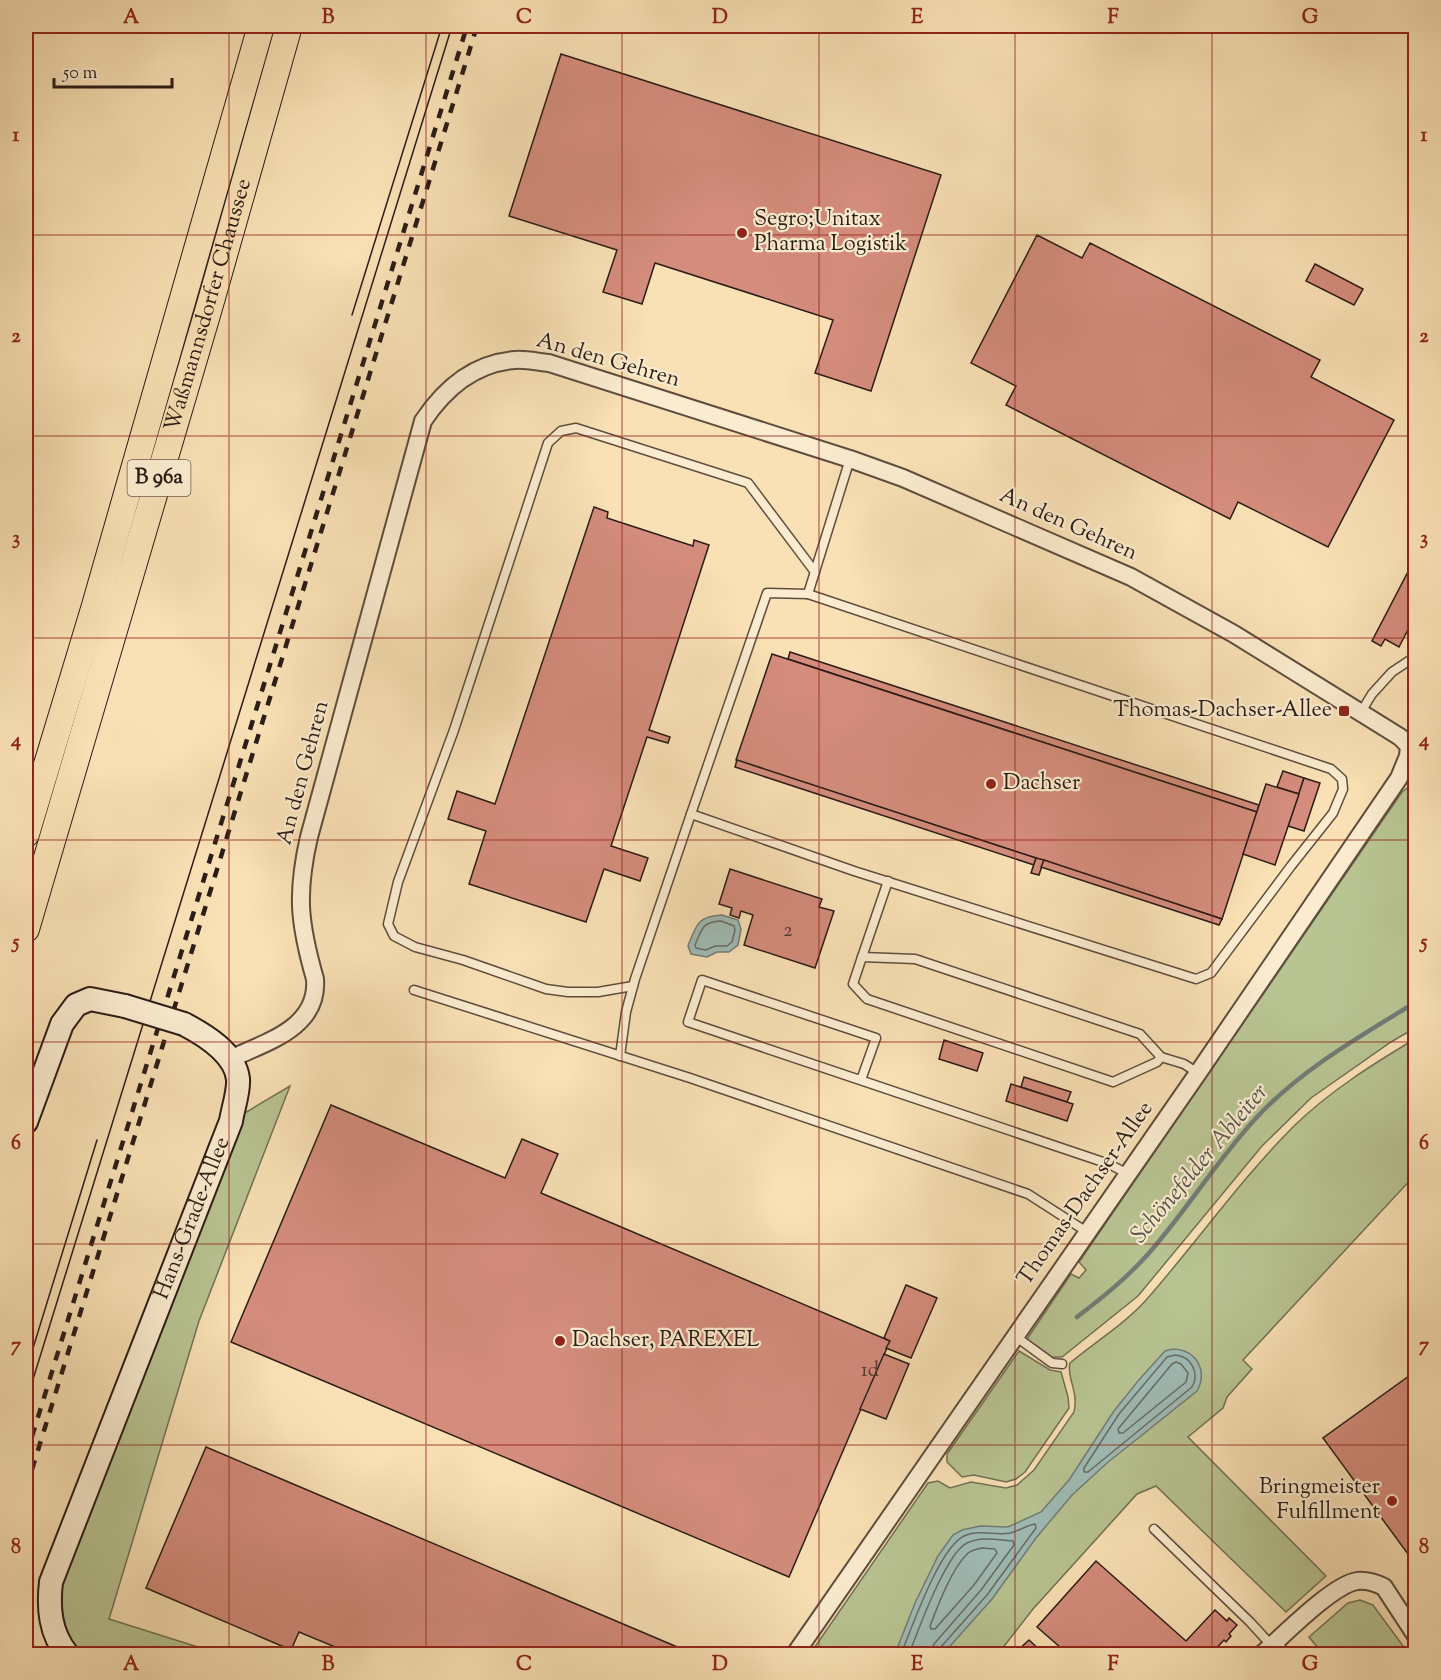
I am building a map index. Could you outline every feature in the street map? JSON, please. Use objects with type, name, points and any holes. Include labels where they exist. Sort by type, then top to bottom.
[{"type":"main road","name":"Waßmannsdorfer Chaussee","points":[[26,834],[94,609],[261,26]]},
{"type":"main road","name":"Waßmannsdorfer Chaussee","points":[[26,929],[209,309],[289,26]]},
{"type":"street","name":"An den Gehren","points":[[230,1059],[295,1026],[307,1014],[314,1000],[315,979],[300,908],[302,868],[423,421],[437,401],[461,378],[487,367],[516,359],[549,363],[850,459],[903,478],[1131,577],[1234,634],[1361,712],[1400,737],[1409,746],[1412,757]]},
{"type":"street","name":"Thomas-Dachser-Allee","points":[[795,1654],[1198,1073],[1412,757]]},
{"type":"street","points":[[26,1122],[62,1023],[76,1005],[90,999],[125,1006],[184,1024],[209,1038],[230,1059]]},
{"type":"street","name":"Hans-Grade-Allee","points":[[67,1654],[53,1628],[49,1604],[51,1582],[231,1121],[238,1079],[230,1059]]},
{"type":"street","points":[[1274,1649],[1335,1592],[1359,1581],[1376,1583],[1384,1587],[1416,1636]]},
{"type":"lane","points":[[633,986],[598,992],[568,992],[546,988],[463,960],[415,947],[394,936],[388,924],[398,882],[454,730],[548,443],[561,431],[576,428],[748,483],[815,572]]},
{"type":"lane","points":[[808,594],[850,459]]},
{"type":"lane","points":[[620,1056],[626,1012],[633,986],[691,814],[767,593],[808,594],[1320,765],[1331,769],[1342,779],[1342,789],[1333,813],[1211,974],[1196,979],[888,882],[691,814]]},
{"type":"lane","points":[[1361,712],[1372,694],[1392,672],[1416,656]]},
{"type":"lane","points":[[888,882],[853,984],[867,999],[1113,1082],[1157,1062],[1161,1057]]},
{"type":"lane","points":[[862,957],[915,959],[1119,1026],[1140,1034],[1161,1057],[1184,1064],[1198,1073]]},
{"type":"lane","points":[[861,1080],[876,1038],[702,980],[688,1022],[1109,1164],[1128,1174]]},
{"type":"lane","points":[[414,990],[620,1056],[1028,1194],[1087,1232]]},
{"type":"lane","points":[[1014,1336],[1052,1362],[1062,1364]]},
{"type":"lane","points":[[1154,1529],[1250,1622],[1274,1649]]},
{"type":"green space","points":[[1415,782],[1415,1028],[1311,1098],[1262,1146],[1138,1296],[1062,1357],[1052,1357],[1027,1339],[1071,1274],[1079,1278],[1086,1270],[1079,1262],[1402,792]]},
{"type":"green space","points":[[1415,1039],[1415,1175],[1243,1360],[1252,1369],[1227,1397],[1223,1408],[1188,1437],[1326,1576],[1286,1612],[1156,1486],[1137,1494],[1033,1609],[998,1654],[810,1654],[928,1483],[938,1481],[950,1488],[971,1482],[1006,1488],[1017,1485],[1034,1470],[1074,1412],[1075,1397],[1070,1363],[1139,1308],[1237,1189],[1294,1126],[1337,1090]]},
{"type":"green space","points":[[290,1086],[199,1321],[109,1619],[220,1654],[82,1654],[66,1628],[62,1580],[243,1114]]},
{"type":"green space","points":[[1019,1351],[1050,1370],[1061,1372],[1069,1408],[1025,1472],[1016,1479],[1006,1482],[974,1475],[962,1477],[947,1462],[947,1454]]},
{"type":"green space","points":[[1360,1600],[1373,1605],[1409,1654],[1323,1654],[1309,1637],[1348,1603]]},
{"type":"water","points":[[722,915],[738,920],[741,929],[738,945],[729,952],[717,952],[707,957],[691,954],[688,946],[699,923],[708,917]]},
{"type":"water","points":[[1173,1349],[1188,1353],[1198,1363],[1201,1376],[1197,1391],[1107,1463],[1072,1495],[1036,1538],[992,1599],[943,1654],[895,1654],[915,1603],[938,1556],[953,1535],[962,1530],[980,1526],[1008,1527],[1041,1512],[1069,1480],[1114,1411],[1138,1381],[1165,1351]]},
{"type":"building","name":"Segro;Unitax Pharma Logistik","points":[[561,54],[941,175],[871,391],[815,373],[833,320],[655,263],[642,304],[603,292],[617,250],[509,216]]},
{"type":"building","points":[[1037,235],[1082,258],[1090,243],[1320,360],[1311,377],[1394,420],[1328,547],[1238,502],[1230,519],[1006,405],[1016,386],[971,363]]},
{"type":"building","points":[[1315,264],[1363,289],[1354,305],[1306,281]]},
{"type":"building","points":[[594,507],[608,512],[607,518],[693,546],[694,540],[709,545],[649,730],[670,737],[668,743],[647,737],[611,846],[648,858],[640,881],[604,869],[586,922],[469,884],[486,831],[448,819],[457,791],[495,804]]},
{"type":"building","points":[[1411,554],[1416,556],[1416,614],[1399,647],[1385,639],[1381,646],[1372,641],[1412,564],[1408,561]]},
{"type":"building","points":[[790,652],[1259,805],[1257,812],[788,659]]},
{"type":"building","name":"Dachser","points":[[772,654],[1257,812],[1222,919],[736,760]]},
{"type":"building","points":[[737,760],[1036,858],[1034,865],[735,767]]},
{"type":"building","points":[[1283,771],[1304,778],[1299,794],[1277,787]]},
{"type":"building","points":[[1304,778],[1320,783],[1304,831],[1288,826]]},
{"type":"building","points":[[1266,784],[1299,794],[1275,865],[1243,854]]},
{"type":"building","points":[[1036,858],[1044,860],[1039,875],[1031,873]]},
{"type":"building","points":[[1044,860],[1222,919],[1219,925],[1041,867]]},
{"type":"building","points":[[730,869],[822,899],[819,907],[834,911],[815,968],[744,945],[753,915],[741,911],[739,918],[730,915],[732,908],[719,904]]},
{"type":"building","points":[[944,1040],[983,1053],[977,1071],[939,1059]]},
{"type":"building","points":[[1024,1077],[1071,1092],[1067,1102],[1021,1087]]},
{"type":"building","points":[[1011,1084],[1073,1104],[1067,1121],[1006,1101]]},
{"type":"building","name":"Dachser, PAREXEL","points":[[331,1105],[505,1178],[522,1139],[558,1154],[541,1193],[890,1341],[789,1577],[231,1342]]},
{"type":"building","points":[[906,1285],[937,1298],[911,1358],[886,1348],[890,1341],[884,1338]]},
{"type":"building","points":[[884,1354],[909,1364],[886,1419],[860,1409]]},
{"type":"building","name":"Bringmeister Fulfillment","points":[[1416,1371],[1416,1565],[1323,1438]]},
{"type":"building","points":[[206,1447],[689,1652],[688,1654],[352,1654],[299,1632],[291,1650],[146,1588]]},
{"type":"building","points":[[1096,1561],[1186,1641],[1215,1610],[1227,1621],[1229,1618],[1237,1625],[1229,1634],[1231,1636],[1226,1642],[1224,1640],[1211,1654],[1068,1654],[1037,1627]]},
{"type":"building","points":[[1029,1640],[1044,1654],[1014,1654]]},
{"type":"waterway","name":"Schönefelder Ableiter","points":[[1077,1317],[1141,1262],[1242,1133],[1274,1100],[1332,1055],[1416,1002]]},
{"type":"tram line","points":[[352,315],[442,26]]},
{"type":"tram line","points":[[26,1402],[452,26]]},
{"type":"tram line","points":[[26,1371],[97,1140]]},
{"type":"railway","points":[[26,1456],[467,26]]},
{"type":"railway","points":[[26,1489],[477,26]]},
{"type":"place","name":"Segro;Unitax Pharma Logistik","points":[[742,233]]},
{"type":"place","name":"Thomas-Dachser-Allee","points":[[1344,711]]},
{"type":"place","name":"Dachser","points":[[991,784]]},
{"type":"place","name":"Dachser, PAREXEL","points":[[560,1341]]},
{"type":"place","name":"Bringmeister Fulfillment","points":[[1392,1501]]}]
